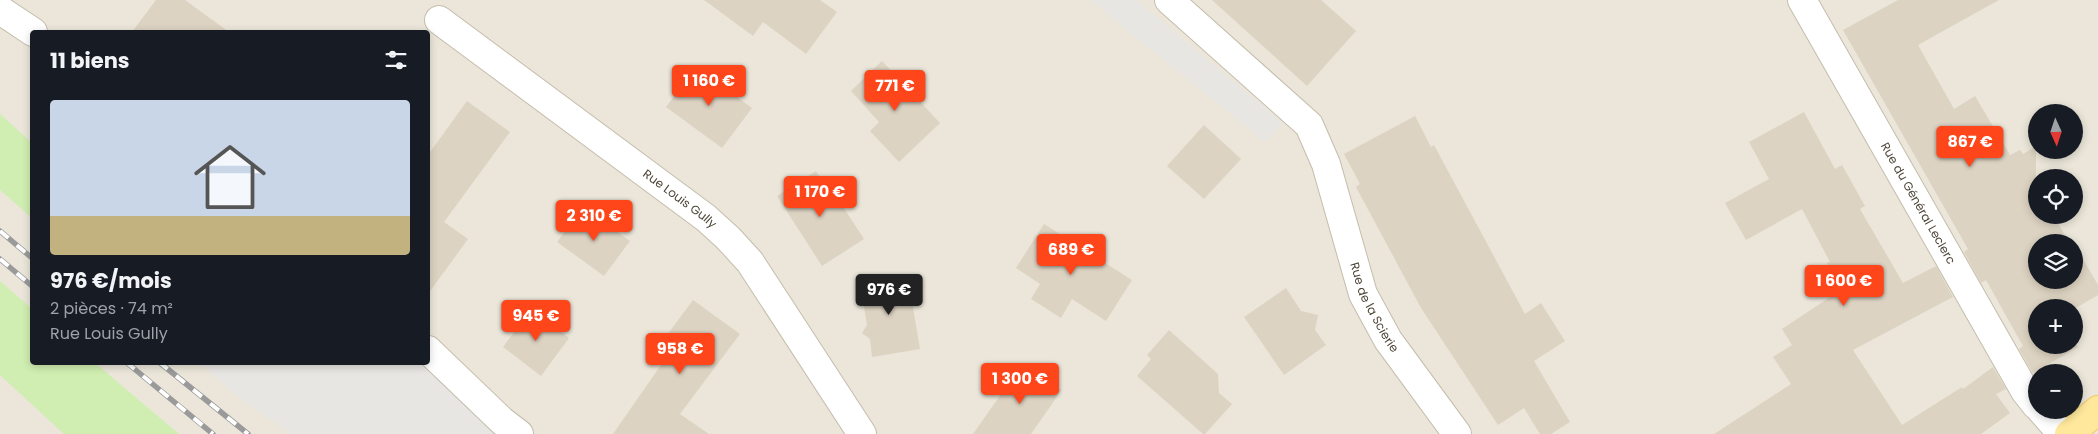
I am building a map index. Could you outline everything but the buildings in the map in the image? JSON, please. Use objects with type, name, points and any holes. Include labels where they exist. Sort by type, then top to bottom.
[{"type":"main road","points":[[2069,434],[2098,410]]},
{"type":"street","name":"Rue de la Scierie","points":[[1169,0],[1309,125],[1326,164],[1363,294],[1388,340],[1456,434]]},
{"type":"street","name":"Rue du Général Leclerc","points":[[1802,0],[2028,394]]},
{"type":"street","points":[[0,10],[30,30]]},
{"type":"street","name":"Rue Louis Gully","points":[[435,19],[679,198],[728,238],[750,262],[862,434]]},
{"type":"street","points":[[430,352],[490,410],[519,434]]},
{"type":"street","points":[[2049,419],[2062,434]]},
{"type":"shaded area","points":[[0,0],[2098,0],[2098,434],[0,434]]},
{"type":"shaded area","points":[[1090,0],[1136,0],[1283,123],[1265,142]]},
{"type":"shaded area","points":[[201,365],[421,365],[499,434],[291,434],[240,398]]},
{"type":"green space","points":[[0,114],[30,141],[30,216],[0,190]]},
{"type":"green space","points":[[0,281],[30,307],[30,365],[97,365],[179,434],[64,434],[0,375]]},
{"type":"railway","points":[[0,231],[30,256]]},
{"type":"railway","points":[[0,259],[30,284]]},
{"type":"railway","points":[[130,365],[213,434]]},
{"type":"railway","points":[[163,365],[248,434]]}]
